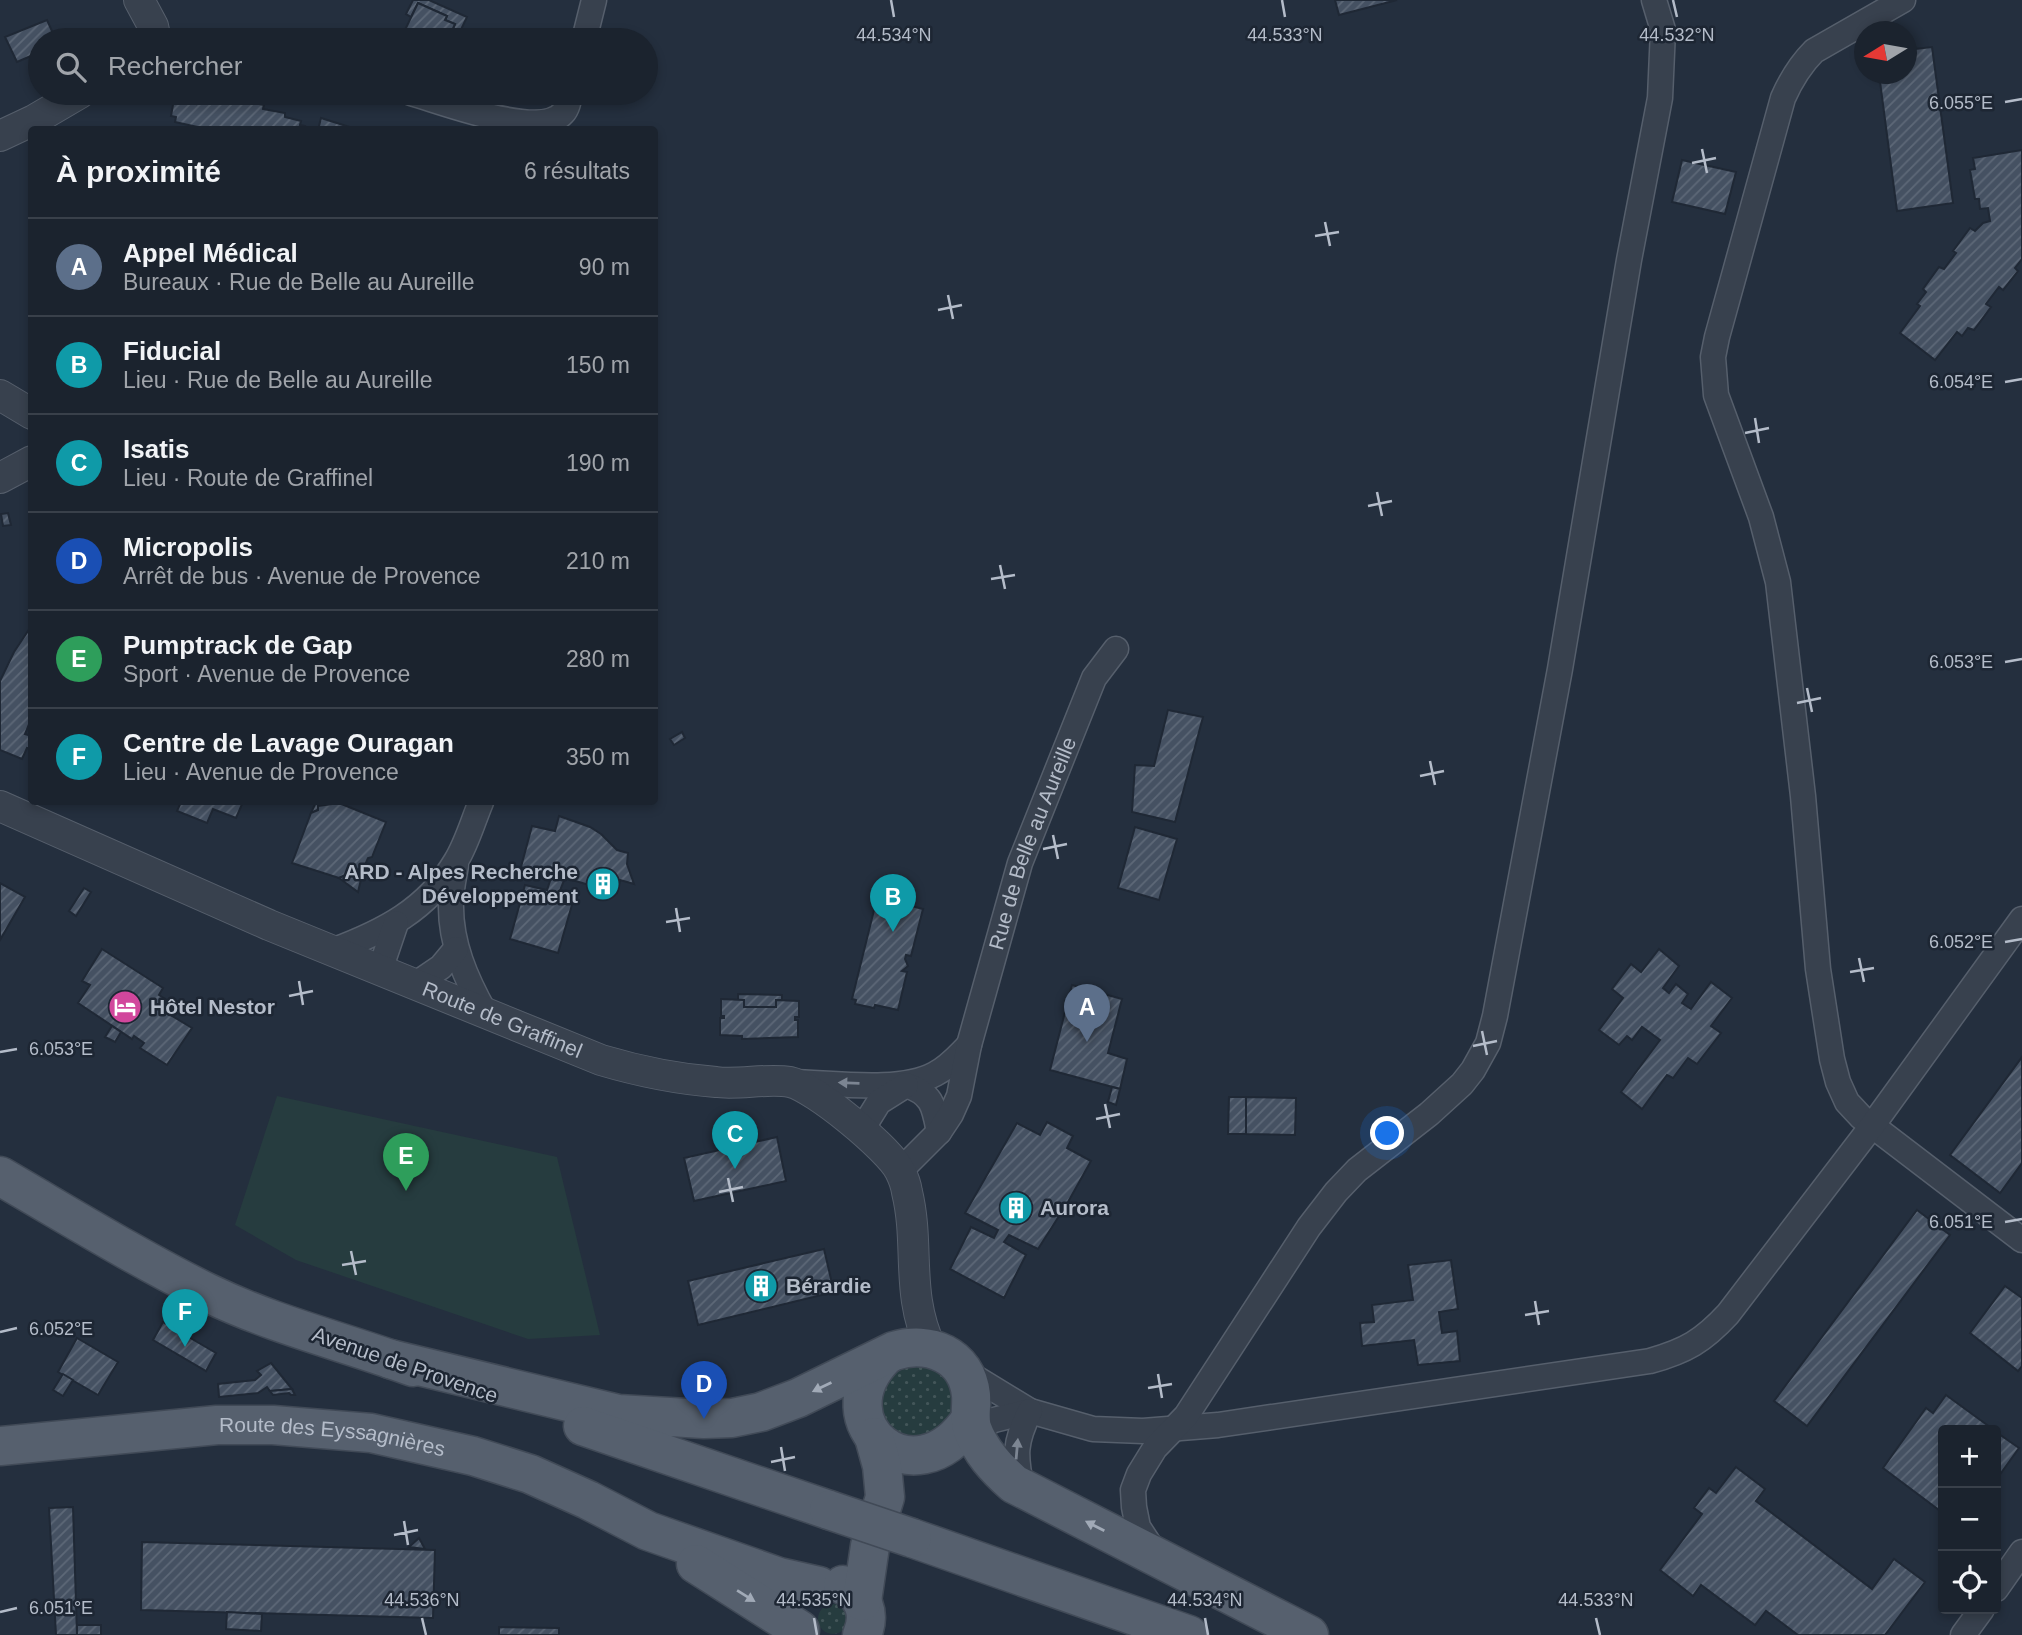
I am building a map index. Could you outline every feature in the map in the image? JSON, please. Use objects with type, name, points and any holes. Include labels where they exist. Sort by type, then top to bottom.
[{"type":"main road","name":"Avenue de Provence","points":[[0,1176],[125,1249],[209,1293],[275,1321],[923,1542]]},
{"type":"main road","points":[[390,1359],[618,1414],[704,1419],[732,1418],[761,1412],[798,1398],[907,1347],[946,1358],[971,1395],[968,1427],[997,1469],[1023,1490],[1309,1635]]},
{"type":"main road","points":[[801,1632],[798,1619],[803,1600],[854,1609],[885,1497],[882,1466],[874,1437],[864,1419],[862,1391],[867,1377],[889,1354]]},
{"type":"main road","name":"Route des Eyssagnières","points":[[0,1446],[217,1425],[273,1424],[370,1433],[451,1451],[530,1474],[648,1531],[779,1577],[854,1609]]},
{"type":"main road","points":[[874,1437],[897,1453],[930,1455],[942,1450],[968,1427]]},
{"type":"main road","points":[[885,1497],[930,1455]]},
{"type":"main road","name":"Route des Eyssagnières","points":[[648,1531],[801,1632]]},
{"type":"main road","points":[[923,1542],[1109,1628],[1118,1635]]},
{"type":"main road","points":[[923,1542],[1189,1635]]},
{"type":"street","points":[[139,0],[153,28]]},
{"type":"street","points":[[587,28],[594,0]]},
{"type":"street","points":[[1160,1559],[1139,1527],[1133,1490],[1139,1474],[1155,1448],[1176,1428],[1309,1227],[1336,1192],[1357,1170],[1447,1100],[1474,1070],[1488,1043],[1560,669],[1627,273],[1660,98],[1663,30],[1654,0]]},
{"type":"street","points":[[1903,0],[1814,51],[1790,82],[1783,98],[1713,357],[1716,395],[1761,517],[1778,582],[1803,796],[1818,970],[1838,1082],[1847,1102],[1872,1126],[2022,1240]]},
{"type":"street","points":[[0,136],[60,105]]},
{"type":"street","points":[[453,105],[519,124],[540,124],[554,121],[565,112],[567,105]]},
{"type":"street","points":[[0,395],[28,412]]},
{"type":"street","points":[[0,478],[28,463]]},
{"type":"street","name":"Rue de Belle au Aureille","points":[[900,1171],[939,1132],[951,1114],[1020,863],[1094,678],[1116,649]]},
{"type":"street","points":[[332,951],[369,937],[433,894],[457,860],[480,805]]},
{"type":"street","name":"Route de Graffinel","points":[[0,806],[332,951],[601,1060],[632,1069],[717,1083],[791,1082]]},
{"type":"street","points":[[457,860],[451,903],[455,940],[466,979],[485,1013]]},
{"type":"street","points":[[401,918],[434,916],[455,940]]},
{"type":"street","points":[[380,970],[401,918]]},
{"type":"street","points":[[791,1082],[828,1104],[861,1130],[885,1152],[900,1171],[911,1217],[912,1274],[918,1315],[946,1358],[1030,1411],[1093,1429],[1143,1431],[1218,1425],[1650,1361],[1680,1352],[1705,1337],[1728,1314],[1872,1126],[2022,919]]},
{"type":"street","points":[[416,984],[441,967],[455,940]]},
{"type":"street","points":[[861,1130],[880,1102],[906,1085],[942,1070],[969,1045]]},
{"type":"street","points":[[791,1082],[906,1085],[919,1089],[930,1099],[939,1132]]},
{"type":"street","points":[[889,1354],[907,1315],[912,1274]]},
{"type":"street","points":[[968,1427],[1030,1411]]},
{"type":"street","points":[[1023,1490],[1016,1458],[1016,1444],[1030,1411]]},
{"type":"street","points":[[2001,1582],[2022,1552]]},
{"type":"street","points":[[1963,1635],[1978,1614]]},
{"type":"green space","points":[[277,1096],[557,1157],[600,1335],[528,1339],[296,1260],[235,1225]]},
{"type":"green space","points":[[899,1363],[945,1371],[957,1407],[924,1441],[888,1430],[875,1403]]},
{"type":"green space","points":[[833,1604],[843,1609],[848,1619],[843,1629],[833,1634],[823,1629],[818,1619],[823,1609]]},
{"type":"building","points":[[413,0],[429,0],[467,17],[462,28],[453,28],[455,24],[445,20],[447,16],[418,3],[411,17],[406,14]]},
{"type":"building","points":[[1335,0],[1397,0],[1339,15]]},
{"type":"building","points":[[418,3],[447,16],[445,20],[455,24],[453,28],[406,28]]},
{"type":"building","points":[[47,20],[51,28],[28,28],[28,57],[17,62],[5,37]]},
{"type":"building","points":[[1932,47],[1953,203],[1897,211],[1880,84],[1917,84],[1917,49]]},
{"type":"building","points":[[173,105],[264,105],[263,109],[285,113],[285,117],[301,121],[300,125],[305,126],[193,126],[175,122],[176,117],[171,116]]},
{"type":"building","points":[[321,118],[346,126],[319,126]]},
{"type":"building","points":[[2022,150],[2022,259],[2015,268],[2018,271],[2003,290],[1999,287],[1986,304],[1991,307],[1974,330],[1968,328],[1962,336],[1957,332],[1935,360],[1900,333],[1920,306],[1917,304],[1926,292],[1923,289],[1939,267],[1944,269],[1970,228],[1975,231],[1983,223],[1990,221],[1988,208],[1980,209],[1979,199],[1975,199],[1970,170],[1975,169],[1973,158]]},
{"type":"building","points":[[1682,160],[1736,172],[1725,214],[1672,202]]},
{"type":"building","points":[[8,513],[11,525],[3,526],[1,514]]},
{"type":"building","points":[[28,631],[28,727],[25,734],[28,735],[28,748],[22,759],[0,750],[0,681]]},
{"type":"building","points":[[1168,710],[1203,717],[1175,822],[1132,812],[1135,765],[1154,766]]},
{"type":"building","points":[[682,732],[685,738],[674,745],[670,739]]},
{"type":"building","points":[[180,805],[242,805],[236,818],[213,809],[207,823],[177,811]]},
{"type":"building","points":[[315,805],[325,805],[318,806],[318,810],[311,813]]},
{"type":"building","points":[[344,805],[386,822],[372,857],[368,858],[364,867],[339,878],[292,863],[311,813],[318,810],[318,806]]},
{"type":"building","name":"ARD - Alpes Recherche Développement","points":[[559,816],[590,827],[617,850],[628,853],[627,864],[634,884],[620,880],[617,893],[565,878],[559,893],[574,898],[558,953],[510,939],[525,885],[547,890],[552,875],[521,867],[532,826],[555,831]]},
{"type":"building","points":[[1135,827],[1177,839],[1159,900],[1118,888]]},
{"type":"building","points":[[364,867],[358,892],[339,878]]},
{"type":"building","points":[[0,883],[25,897],[0,940]]},
{"type":"building","points":[[84,888],[91,892],[76,916],[69,911]]},
{"type":"building","points":[[882,894],[900,900],[900,903],[923,909],[911,956],[906,955],[908,966],[902,971],[907,972],[898,1010],[855,1004],[856,1000],[852,999],[877,898],[881,899]]},
{"type":"building","name":"Hôtel Nestor","points":[[102,949],[163,988],[159,995],[170,1002],[164,1011],[192,1028],[167,1065],[140,1048],[144,1043],[134,1036],[132,1039],[78,1003],[90,985],[82,981]]},
{"type":"building","points":[[1659,949],[1679,966],[1663,988],[1669,993],[1676,984],[1688,994],[1682,1003],[1691,1009],[1711,982],[1732,998],[1711,1026],[1721,1033],[1697,1064],[1688,1058],[1673,1078],[1667,1075],[1642,1109],[1621,1092],[1660,1040],[1642,1027],[1632,1040],[1627,1036],[1619,1045],[1599,1030],[1623,998],[1612,989],[1631,964],[1641,972]]},
{"type":"building","points":[[1072,985],[1122,999],[1108,1053],[1127,1059],[1120,1089],[1050,1070]]},
{"type":"building","points":[[738,994],[782,995],[782,1000],[776,1000],[776,1007],[744,1007],[744,1000],[738,1000]]},
{"type":"building","points":[[721,999],[744,1000],[744,1007],[776,1007],[776,1000],[799,1001],[799,1017],[795,1017],[795,1020],[798,1020],[798,1037],[742,1039],[742,1036],[720,1035],[720,1018],[724,1018],[721,1016]]},
{"type":"building","points":[[112,1026],[121,1032],[115,1042],[105,1037]]},
{"type":"building","points":[[2022,1057],[2022,1163],[2000,1193],[1950,1155]]},
{"type":"building","points":[[1112,1087],[1120,1089],[1116,1105],[1108,1102]]},
{"type":"building","points":[[1229,1097],[1246,1097],[1246,1134],[1228,1134]]},
{"type":"building","points":[[1246,1097],[1296,1098],[1295,1135],[1246,1134]]},
{"type":"building","name":"Aurora","points":[[1047,1122],[1073,1136],[1067,1148],[1091,1161],[1038,1249],[1009,1235],[1004,1242],[1026,1255],[1004,1298],[950,1269],[971,1227],[994,1238],[998,1230],[965,1213],[1017,1123],[1040,1135]]},
{"type":"building","points":[[777,1137],[786,1181],[694,1201],[684,1158]]},
{"type":"building","points":[[1917,1210],[1950,1235],[1807,1426],[1774,1401]]},
{"type":"building","name":"Bérardie","points":[[824,1249],[834,1292],[698,1325],[688,1281]]},
{"type":"building","points":[[1451,1260],[1458,1309],[1439,1312],[1442,1333],[1457,1331],[1460,1361],[1418,1365],[1414,1340],[1362,1346],[1360,1323],[1374,1322],[1372,1305],[1413,1300],[1408,1265]]},
{"type":"building","points":[[2005,1286],[2022,1298],[2022,1366],[2018,1371],[1970,1333]]},
{"type":"building","points":[[163,1322],[216,1353],[206,1371],[153,1340]]},
{"type":"building","points":[[77,1338],[118,1362],[98,1395],[58,1372]]},
{"type":"building","points":[[271,1363],[292,1389],[270,1391],[267,1387],[258,1393],[219,1397],[218,1384],[255,1380],[261,1375],[257,1371]]},
{"type":"building","points":[[63,1374],[73,1380],[63,1396],[53,1390]]},
{"type":"building","points":[[292,1389],[295,1395],[273,1395],[270,1391]]},
{"type":"building","points":[[1946,1395],[1987,1425],[1938,1425],[1938,1509],[1883,1468],[1926,1408],[1933,1413]]},
{"type":"building","points":[[2001,1435],[2019,1448],[2001,1473]]},
{"type":"building","points":[[1736,1467],[1765,1489],[1756,1501],[1872,1589],[1894,1559],[1925,1582],[1885,1635],[1798,1635],[1766,1611],[1755,1625],[1701,1585],[1693,1596],[1660,1570],[1702,1514],[1694,1508],[1709,1488],[1716,1493]]},
{"type":"building","points":[[73,1507],[77,1635],[56,1635],[49,1508]]},
{"type":"building","points":[[419,1538],[425,1549],[409,1547]]},
{"type":"building","points":[[142,1542],[435,1550],[433,1618],[141,1610]]},
{"type":"building","points":[[227,1612],[262,1614],[261,1631],[226,1629]]},
{"type":"building","points":[[77,1625],[101,1625],[101,1635],[77,1635]]},
{"type":"building","points":[[499,1627],[559,1628],[559,1635],[499,1635]]},
{"type":"place","name":"ARD - Alpes Recherche Développement","points":[[603,884]]},
{"type":"place","name":"Fiducial","points":[[893,932]]},
{"type":"place","name":"Hôtel Nestor","points":[[125,1007]]},
{"type":"place","name":"Appel Médical","points":[[1087,1042]]},
{"type":"place","name":"Isatis","points":[[735,1169]]},
{"type":"place","name":"Pumptrack de Gap","points":[[406,1191]]},
{"type":"place","name":"Aurora","points":[[1016,1208]]},
{"type":"place","name":"Bérardie","points":[[761,1286]]},
{"type":"place","name":"Centre de Lavage Ouragan","points":[[185,1347]]},
{"type":"place","name":"Micropolis","points":[[704,1419]]}]
